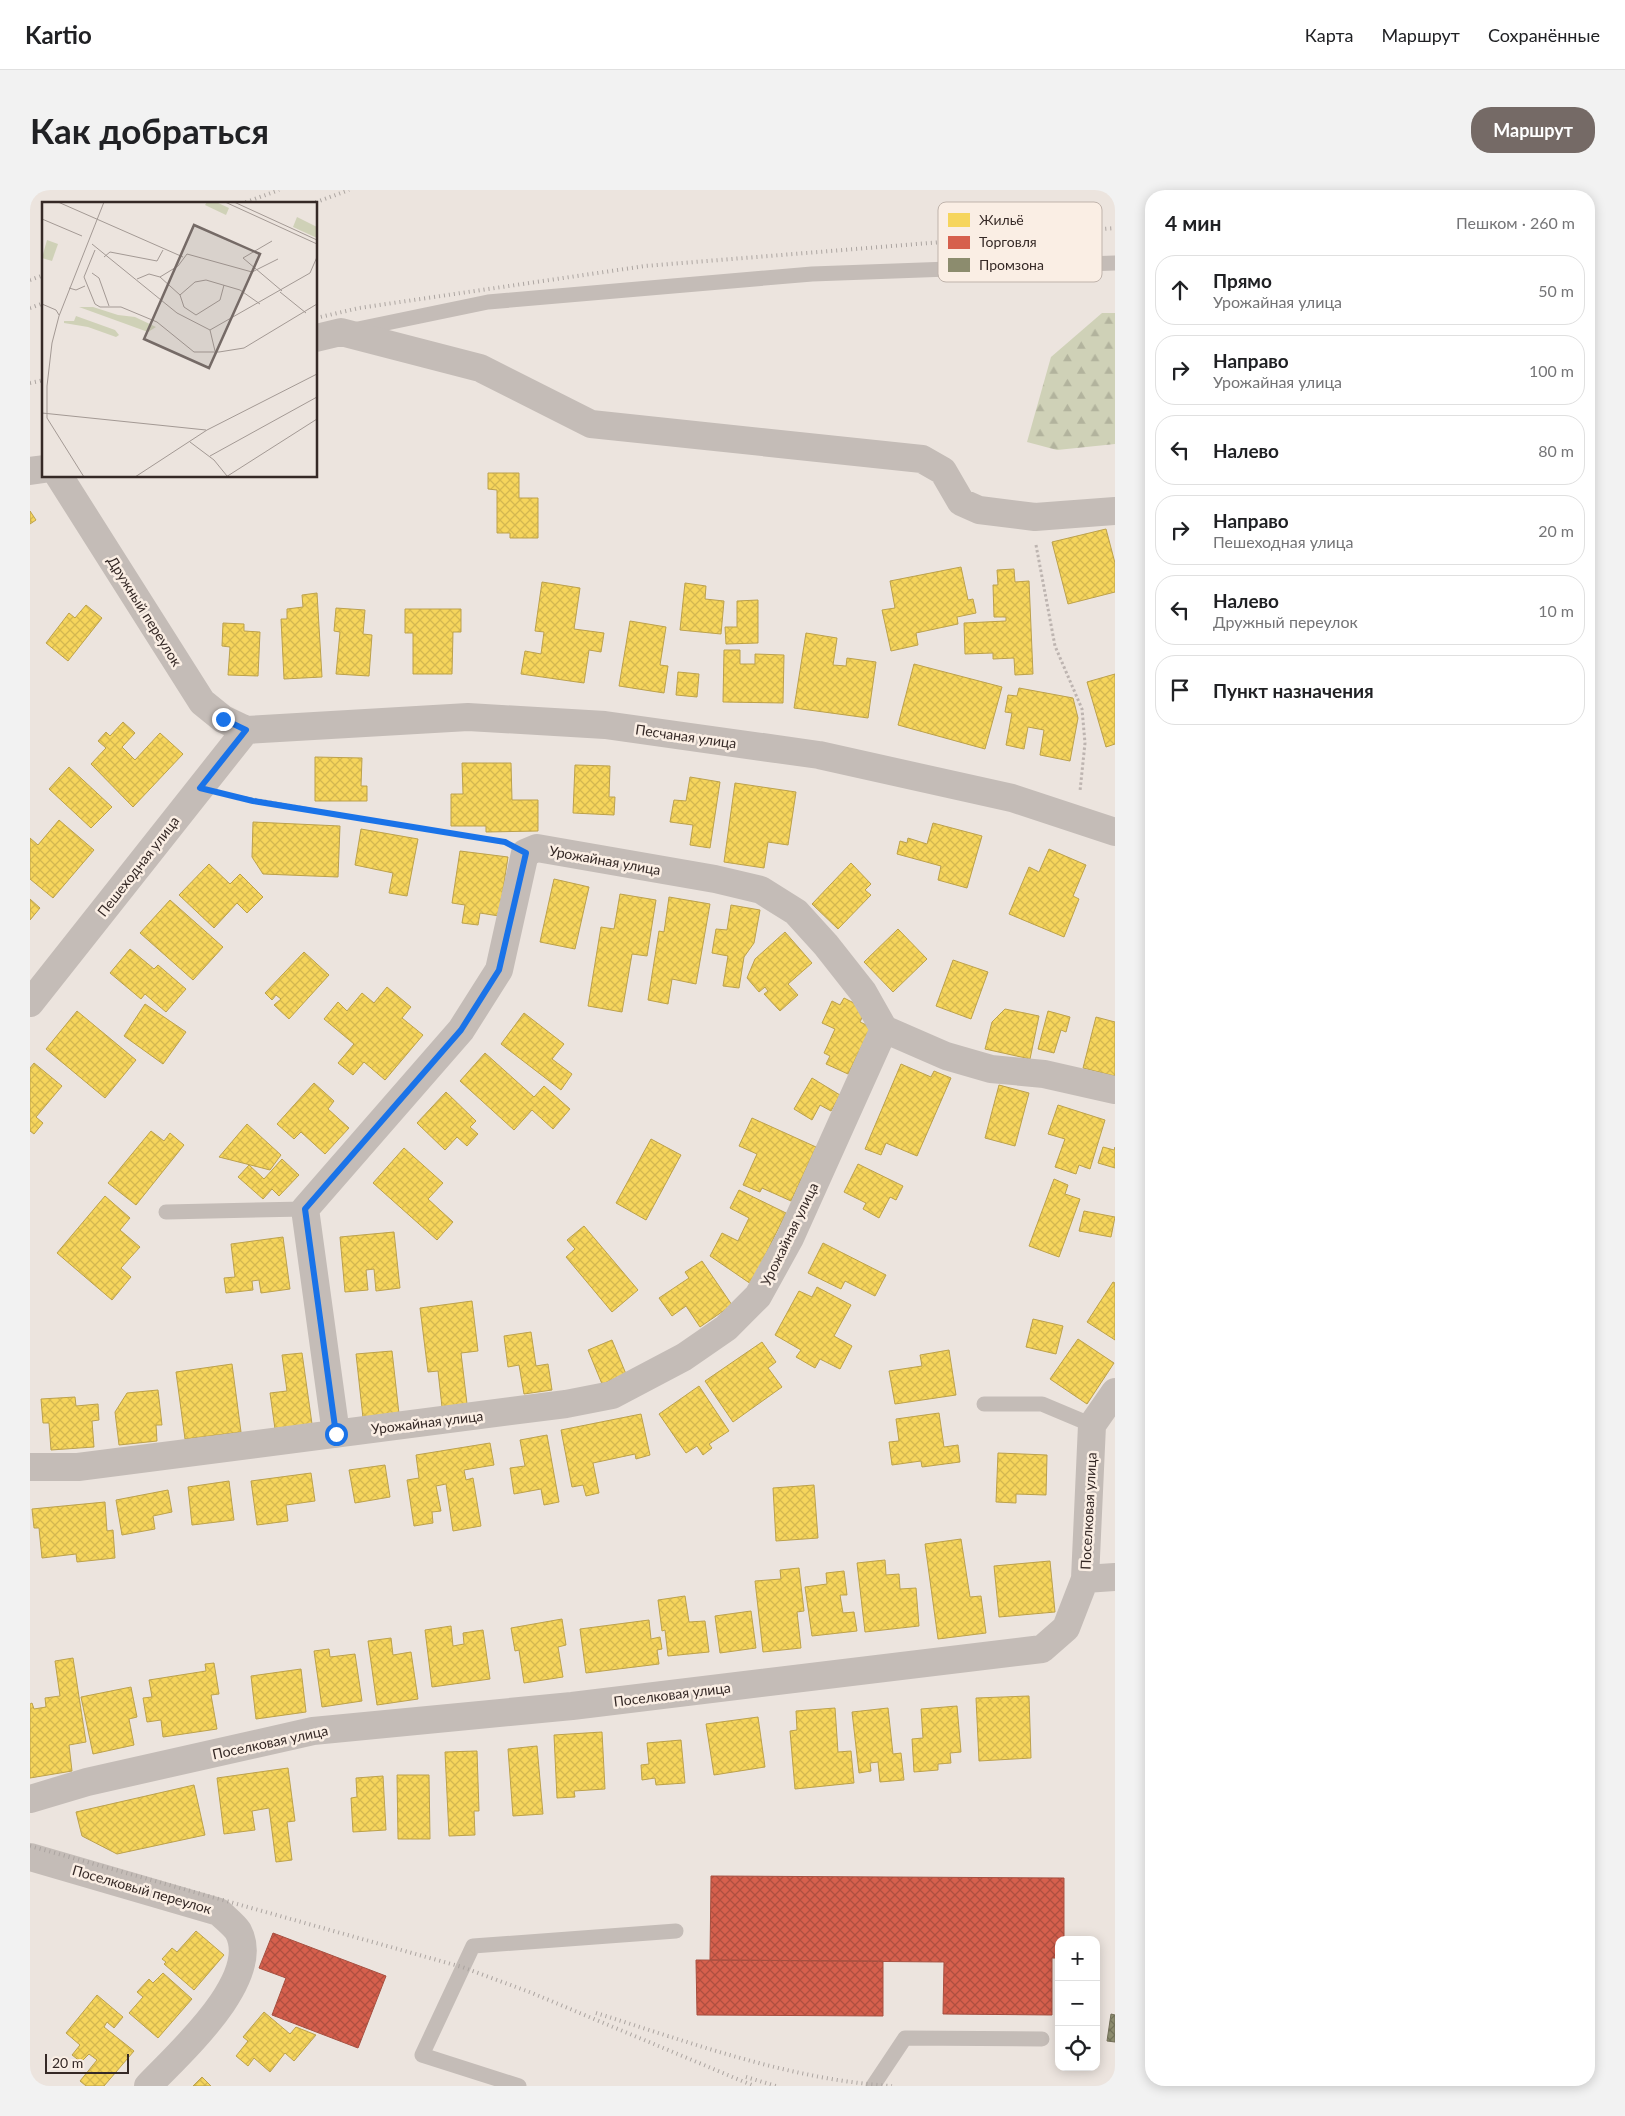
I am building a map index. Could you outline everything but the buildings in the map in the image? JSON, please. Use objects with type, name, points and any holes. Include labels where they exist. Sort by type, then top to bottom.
[{"type":"street","points":[[329,335],[480,368],[591,424],[922,459],[943,471],[961,502],[979,510],[1035,517],[1115,511]]},
{"type":"street","name":"Дружный переулок","points":[[60,478],[202,702],[223,719],[246,730]]},
{"type":"street","name":"Песчаная улица","points":[[246,730],[468,717],[605,724],[820,755],[1012,798],[1115,832]]},
{"type":"street","name":"Пешеходная улица","points":[[30,1003],[246,730]]},
{"type":"street","name":"Урожайная улица","points":[[30,1468],[78,1467],[566,1404],[612,1396],[684,1357],[726,1328],[758,1296],[790,1238],[884,1029],[863,992],[826,944],[796,912],[760,890],[715,878],[537,848],[526,853]]},
{"type":"street","points":[[336,1434],[305,1209],[461,1030],[499,970],[526,853]]},
{"type":"street","points":[[884,1029],[946,1056],[990,1068],[1044,1074],[1083,1081],[1115,1090]]},
{"type":"street","points":[[1092,1425],[1115,1392]]},
{"type":"street","name":"Поселковая улица","points":[[30,1799],[87,1782],[313,1731],[572,1706],[1042,1649],[1066,1628],[1085,1579],[1092,1425]]},
{"type":"street","points":[[1085,1579],[1115,1577]]},
{"type":"street","name":"Поселковый переулок","points":[[30,1857],[219,1912],[238,1931],[243,1954],[234,1985],[214,2016],[148,2086]]},
{"type":"lane","points":[[1102,263],[1115,263]]},
{"type":"lane","points":[[329,335],[488,302],[812,274],[938,269]]},
{"type":"lane","points":[[166,1212],[305,1209]]},
{"type":"lane","points":[[984,1404],[1042,1404],[1092,1425]]},
{"type":"lane","points":[[519,2086],[422,2054],[473,1946],[676,1931]]},
{"type":"lane","points":[[873,2086],[905,2038],[1042,2039]]},
{"type":"path","points":[[1035,517],[1036,551],[1055,646],[1082,709],[1085,744],[1078,820]]},
{"type":"path","points":[[200,788],[253,801],[505,842],[526,853]]},
{"type":"green space","points":[[1102,313],[1115,313],[1115,444],[1057,450],[1027,442],[1051,357]]},
{"type":"railway","points":[[246,202],[279,190]]},
{"type":"railway","points":[[316,202],[349,190]]},
{"type":"railway","points":[[1102,229],[1115,228]]},
{"type":"railway","points":[[318,318],[359,308],[645,266],[938,242]]},
{"type":"railway","points":[[30,280],[42,276]]},
{"type":"railway","points":[[30,308],[42,304]]},
{"type":"railway","points":[[30,383],[42,380]]},
{"type":"railway","points":[[30,1846],[462,1967],[532,1993],[754,2086]]},
{"type":"railway","points":[[596,2013],[705,2048],[779,2068],[854,2082],[892,2086]]},
{"type":"railway","points":[[746,2077],[776,2086]]},
{"type":"route","points":[[223,719],[246,730],[200,788],[253,801],[505,842],[526,853],[499,970],[461,1030],[305,1209],[336,1434]]}]
